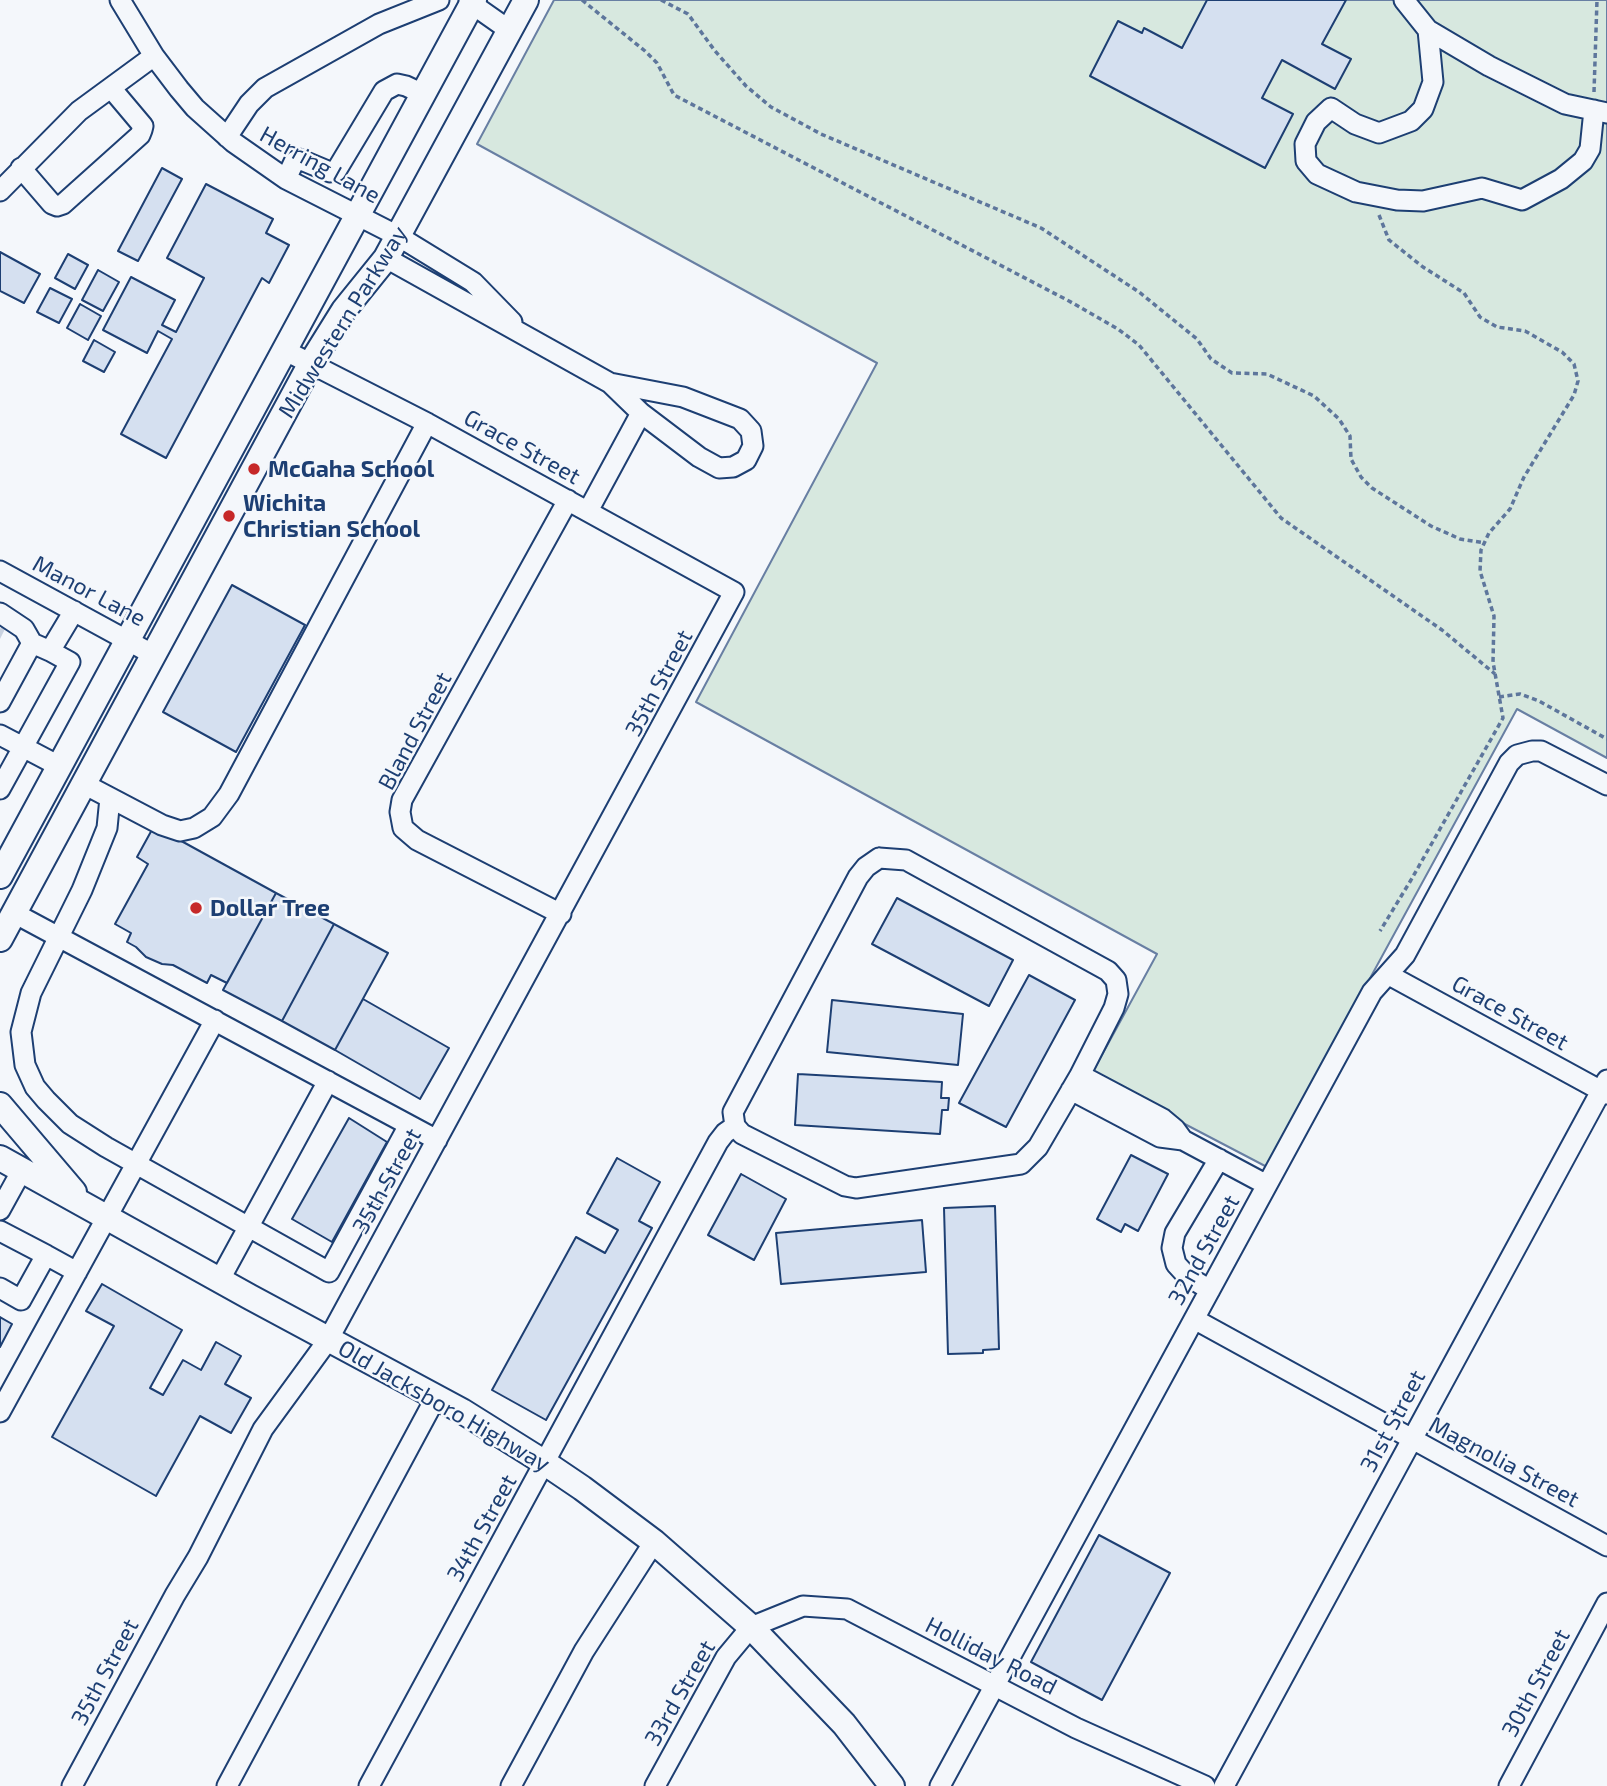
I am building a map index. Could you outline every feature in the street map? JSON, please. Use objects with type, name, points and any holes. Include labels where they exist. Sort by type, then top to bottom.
[{"type":"main road","name":"Midwestern Parkway","points":[[0,939],[311,363],[344,310],[386,258],[526,0]]},
{"type":"main road","name":"Midwestern Parkway","points":[[0,876],[471,1]]},
{"type":"main road","points":[[0,1105],[98,1213]]},
{"type":"main road","name":"Old Jacksboro Highway","points":[[0,1158],[436,1397],[545,1463],[654,1542],[751,1627],[844,1724],[892,1786]]},
{"type":"street","name":"Herring Lane","points":[[120,0],[154,56],[195,108],[227,137],[286,179],[398,236],[473,282],[523,333]]},
{"type":"street","points":[[227,137],[249,104],[265,88],[379,24],[439,0]]},
{"type":"street","points":[[1404,0],[1429,30],[1489,66],[1565,104],[1600,112],[1590,149],[1583,161],[1561,179],[1522,200],[1482,188],[1423,201],[1397,200],[1356,192],[1317,174],[1306,161],[1305,144],[1316,122],[1331,108],[1355,124],[1379,133],[1411,121],[1423,109],[1433,82],[1429,30]]},
{"type":"street","points":[[471,1],[509,30]]},
{"type":"street","points":[[0,191],[79,111],[154,56]]},
{"type":"street","points":[[286,179],[294,162],[299,159],[330,172],[336,171],[384,91],[397,84],[423,94]]},
{"type":"street","points":[[21,168],[52,204],[57,206],[82,187],[140,135],[142,130],[143,126],[111,88]]},
{"type":"street","points":[[386,258],[610,383],[641,413],[699,457],[719,468],[733,467],[746,460],[753,446],[751,431],[740,419],[682,397],[610,383]]},
{"type":"street","name":"Grace Street","points":[[284,350],[427,423],[734,592]]},
{"type":"street","points":[[588,511],[641,413]]},
{"type":"street","points":[[84,784],[162,825],[180,831],[194,828],[212,817],[229,794],[427,423]]},
{"type":"street","name":"Bland Street","points":[[561,914],[417,840],[403,828],[400,812],[402,800],[568,500]]},
{"type":"street","name":"Manor Lane","points":[[0,571],[154,655]]},
{"type":"street","name":"35th Street","points":[[72,1786],[168,1607],[198,1557],[263,1429],[328,1339],[734,592]]},
{"type":"street","points":[[0,702],[35,641],[74,611]]},
{"type":"street","points":[[0,789],[70,662],[2,622]]},
{"type":"street","points":[[0,734],[59,766]]},
{"type":"street","name":"32nd Street","points":[[940,1786],[1372,992],[1389,975],[1415,937],[1509,763],[1517,755],[1537,750],[1607,785]]},
{"type":"street","points":[[110,798],[107,828],[82,890],[30,993],[21,1032],[25,1065],[35,1087],[70,1124],[328,1272],[409,1125]]},
{"type":"street","points":[[879,858],[906,860],[1108,971],[1116,980],[1118,994],[1114,1008],[1038,1147],[1021,1164],[856,1188],[835,1183],[742,1134],[735,1126],[733,1112],[858,877],[879,858]]},
{"type":"street","points":[[14,913],[437,1140]]},
{"type":"street","name":"Grace Street","points":[[1389,975],[1605,1088]]},
{"type":"street","points":[[0,1412],[77,1272],[98,1213],[136,1164],[215,1020]]},
{"type":"street","points":[[219,1280],[328,1081]]},
{"type":"street","points":[[1075,1082],[1110,1101],[1163,1119],[1183,1140],[1267,1185]]},
{"type":"street","name":"31st Street","points":[[1224,1786],[1410,1440],[1605,1088]]},
{"type":"street","name":"34th Street","points":[[369,1786],[718,1142],[735,1126]]},
{"type":"street","points":[[1210,1290],[1187,1276],[1176,1264],[1172,1248],[1175,1233],[1219,1159]]},
{"type":"street","points":[[0,1210],[22,1170]]},
{"type":"street","points":[[0,1231],[77,1272]]},
{"type":"street","points":[[0,1288],[21,1300],[46,1255]]},
{"type":"street","name":"Magnolia Street","points":[[1194,1319],[1607,1546]]},
{"type":"street","points":[[226,1786],[436,1397]]},
{"type":"street","points":[[511,1786],[584,1651],[654,1542]]},
{"type":"street","name":"30th Street","points":[[1509,1786],[1607,1603]]},
{"type":"street","name":"Holliday Road","points":[[751,1627],[803,1605],[847,1609],[1076,1728],[1205,1786]]},
{"type":"street","name":"33rd Street","points":[[655,1786],[726,1657],[751,1627]]},
{"type":"path","points":[[582,0],[627,35],[657,63],[674,96],[1118,329],[1139,345],[1280,519],[1441,630],[1495,674]]},
{"type":"path","points":[[662,0],[688,14],[715,51],[746,86],[771,107],[821,134],[1041,228],[1139,292],[1197,339],[1211,359],[1232,373],[1267,374],[1314,396],[1339,419],[1350,436],[1351,459],[1361,477],[1372,488],[1431,526],[1460,539],[1485,543]]},
{"type":"path","points":[[1597,0],[1600,112]]},
{"type":"path","points":[[1371,195],[1389,240],[1423,267],[1464,293],[1480,317],[1497,327],[1525,331],[1562,352],[1574,364],[1578,381],[1574,395],[1524,477],[1510,509],[1489,533],[1481,550],[1480,570],[1494,616],[1493,662],[1503,718],[1380,931]]},
{"type":"path","points":[[1499,697],[1520,694],[1539,701],[1607,739]]},
{"type":"shaded area","points":[[554,0],[1607,0],[1607,758],[1517,709],[1267,1167],[1091,1075],[1157,954],[696,702],[877,363],[477,144]]},
{"type":"building","points":[[1207,0],[1346,0],[1322,44],[1351,59],[1335,89],[1282,60],[1262,98],[1293,114],[1265,168],[1090,76],[1118,21],[1142,33],[1144,28],[1182,48]]},
{"type":"building","points":[[162,168],[182,179],[138,261],[118,251]]},
{"type":"building","points":[[206,184],[273,219],[266,233],[289,245],[269,283],[262,278],[166,458],[121,434],[172,339],[158,331],[147,353],[103,330],[131,277],[175,300],[162,325],[176,332],[204,278],[167,258]]},
{"type":"building","points":[[0,252],[40,274],[24,303],[0,291]]},
{"type":"building","points":[[68,254],[88,265],[75,289],[55,278]]},
{"type":"building","points":[[98,270],[119,282],[103,311],[82,300]]},
{"type":"building","points":[[50,288],[72,299],[59,323],[37,312]]},
{"type":"building","points":[[80,304],[101,316],[88,340],[67,328]]},
{"type":"building","points":[[94,340],[115,352],[104,372],[83,361]]},
{"type":"building","points":[[232,585],[305,625],[236,752],[163,712]]},
{"type":"building","name":"Dollar Tree","points":[[154,826],[276,893],[227,983],[211,975],[207,983],[173,965],[162,964],[146,957],[127,942],[131,933],[115,924],[148,864],[137,857]]},
{"type":"building","points":[[276,893],[334,924],[282,1021],[223,990]]},
{"type":"building","points":[[897,898],[1013,960],[989,1006],[872,944]]},
{"type":"building","points":[[334,924],[388,953],[335,1050],[282,1021]]},
{"type":"building","points":[[1029,975],[1075,1000],[1006,1127],[959,1103]]},
{"type":"building","points":[[363,999],[449,1048],[420,1099],[335,1050]]},
{"type":"building","points":[[832,1000],[963,1014],[958,1065],[827,1052]]},
{"type":"building","points":[[798,1074],[942,1082],[941,1098],[949,1098],[948,1110],[942,1110],[940,1134],[795,1125]]},
{"type":"building","points":[[349,1118],[387,1142],[332,1242],[292,1219]]},
{"type":"building","points":[[1131,1155],[1168,1174],[1138,1231],[1125,1224],[1121,1232],[1097,1219]]},
{"type":"building","points":[[617,1158],[660,1182],[639,1221],[652,1228],[546,1420],[492,1390],[576,1237],[605,1253],[618,1230],[587,1213]]},
{"type":"building","points":[[741,1174],[786,1199],[754,1260],[708,1235]]},
{"type":"building","points":[[995,1206],[999,1349],[983,1350],[983,1353],[948,1354],[944,1208]]},
{"type":"building","points":[[922,1220],[926,1272],[781,1284],[776,1233]]},
{"type":"building","points":[[102,1284],[182,1330],[150,1388],[163,1395],[183,1360],[201,1370],[216,1342],[241,1356],[225,1384],[251,1398],[231,1433],[200,1416],[156,1496],[52,1437],[114,1326],[86,1311]]},
{"type":"building","points":[[0,1317],[12,1324],[0,1347]]},
{"type":"building","points":[[1099,1535],[1170,1573],[1102,1700],[1031,1662]]},
{"type":"tunnel","points":[[0,629],[4,631]]},
{"type":"place","name":"McGaha School","points":[[254,469]]},
{"type":"place","name":"Wichita Christian School","points":[[229,516]]},
{"type":"place","name":"Dollar Tree","points":[[196,908]]}]
